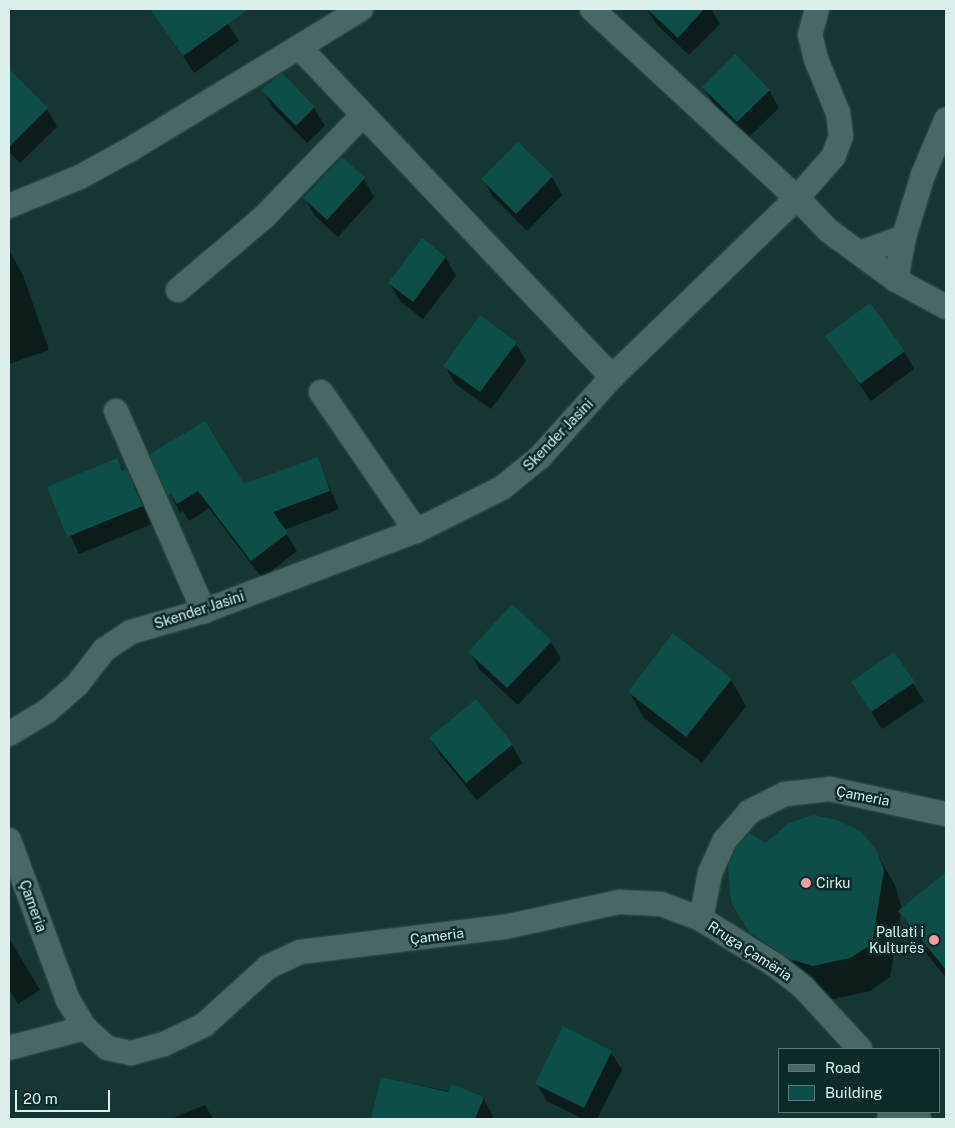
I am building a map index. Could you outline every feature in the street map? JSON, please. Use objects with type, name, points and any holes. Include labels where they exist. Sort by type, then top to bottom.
[{"type":"street","points":[[9,206],[80,177],[131,149],[361,9]]},
{"type":"street","points":[[592,9],[797,198],[829,231],[896,280],[946,307]]},
{"type":"street","name":"Skender Jasini","points":[[9,734],[47,711],[77,685],[104,650],[131,632],[204,611],[416,531],[502,488],[540,457],[612,377],[797,198],[833,157],[841,136],[838,113],[816,59],[810,35],[816,9]]},
{"type":"street","points":[[298,47],[612,377]]},
{"type":"street","points":[[178,290],[264,217],[364,115]]},
{"type":"street","points":[[896,280],[904,237],[923,175],[946,120]]},
{"type":"street","points":[[860,253],[904,237]]},
{"type":"street","points":[[321,392],[416,531]]},
{"type":"street","points":[[116,411],[204,611]]},
{"type":"street","name":"Çameria","points":[[9,840],[68,1000],[84,1028],[107,1048],[131,1053],[164,1044],[204,1025],[268,967],[300,952],[505,927],[619,902],[661,904],[701,919],[710,873],[725,840],[749,812],[785,794],[830,789],[946,814]]},
{"type":"street","name":"Rruga Çamëria","points":[[701,919],[776,965],[804,988],[859,1048]]},
{"type":"street","points":[[9,1048],[84,1028]]},
{"type":"building","points":[[150,9],[249,9],[183,56]]},
{"type":"building","points":[[647,9],[704,9],[678,38]]},
{"type":"building","points":[[735,54],[770,90],[737,122],[702,87]]},
{"type":"building","points":[[9,69],[48,108],[9,147]]},
{"type":"building","points":[[282,73],[315,107],[296,126],[261,90]]},
{"type":"building","points":[[518,142],[553,176],[516,214],[481,179]]},
{"type":"building","points":[[342,157],[365,178],[327,220],[303,198]]},
{"type":"building","points":[[422,238],[446,257],[413,302],[388,283]]},
{"type":"building","points":[[870,303],[905,351],[860,384],[825,336]]},
{"type":"building","points":[[480,315],[517,342],[480,392],[443,366]]},
{"type":"building","points":[[205,421],[244,484],[318,457],[330,491],[273,512],[288,533],[251,561],[198,491],[177,504],[171,494],[168,496],[150,454]]},
{"type":"building","points":[[117,458],[122,471],[126,469],[143,506],[67,537],[47,487]]},
{"type":"building","points":[[512,604],[552,641],[507,688],[468,652]]},
{"type":"building","points":[[673,633],[732,679],[686,737],[628,692]]},
{"type":"building","points":[[894,652],[915,682],[871,712],[851,682]]},
{"type":"building","points":[[476,699],[513,744],[466,783],[429,738]]},
{"type":"building","name":"Cirku","points":[[813,815],[837,820],[862,832],[876,850],[884,870],[872,944],[850,958],[813,966],[789,959],[749,932],[731,902],[728,866],[737,847],[749,833],[766,843],[789,823]]},
{"type":"building","name":"Pallati i Kulturës","points":[[946,872],[946,970],[898,911]]},
{"type":"building","points":[[563,1026],[612,1051],[584,1108],[535,1084]]},
{"type":"building","points":[[381,1077],[448,1092],[452,1084],[484,1097],[475,1119],[371,1119]]},
{"type":"place","name":"Cirku","points":[[806,883]]},
{"type":"place","name":"Pallati i Kulturës","points":[[934,940]]}]
